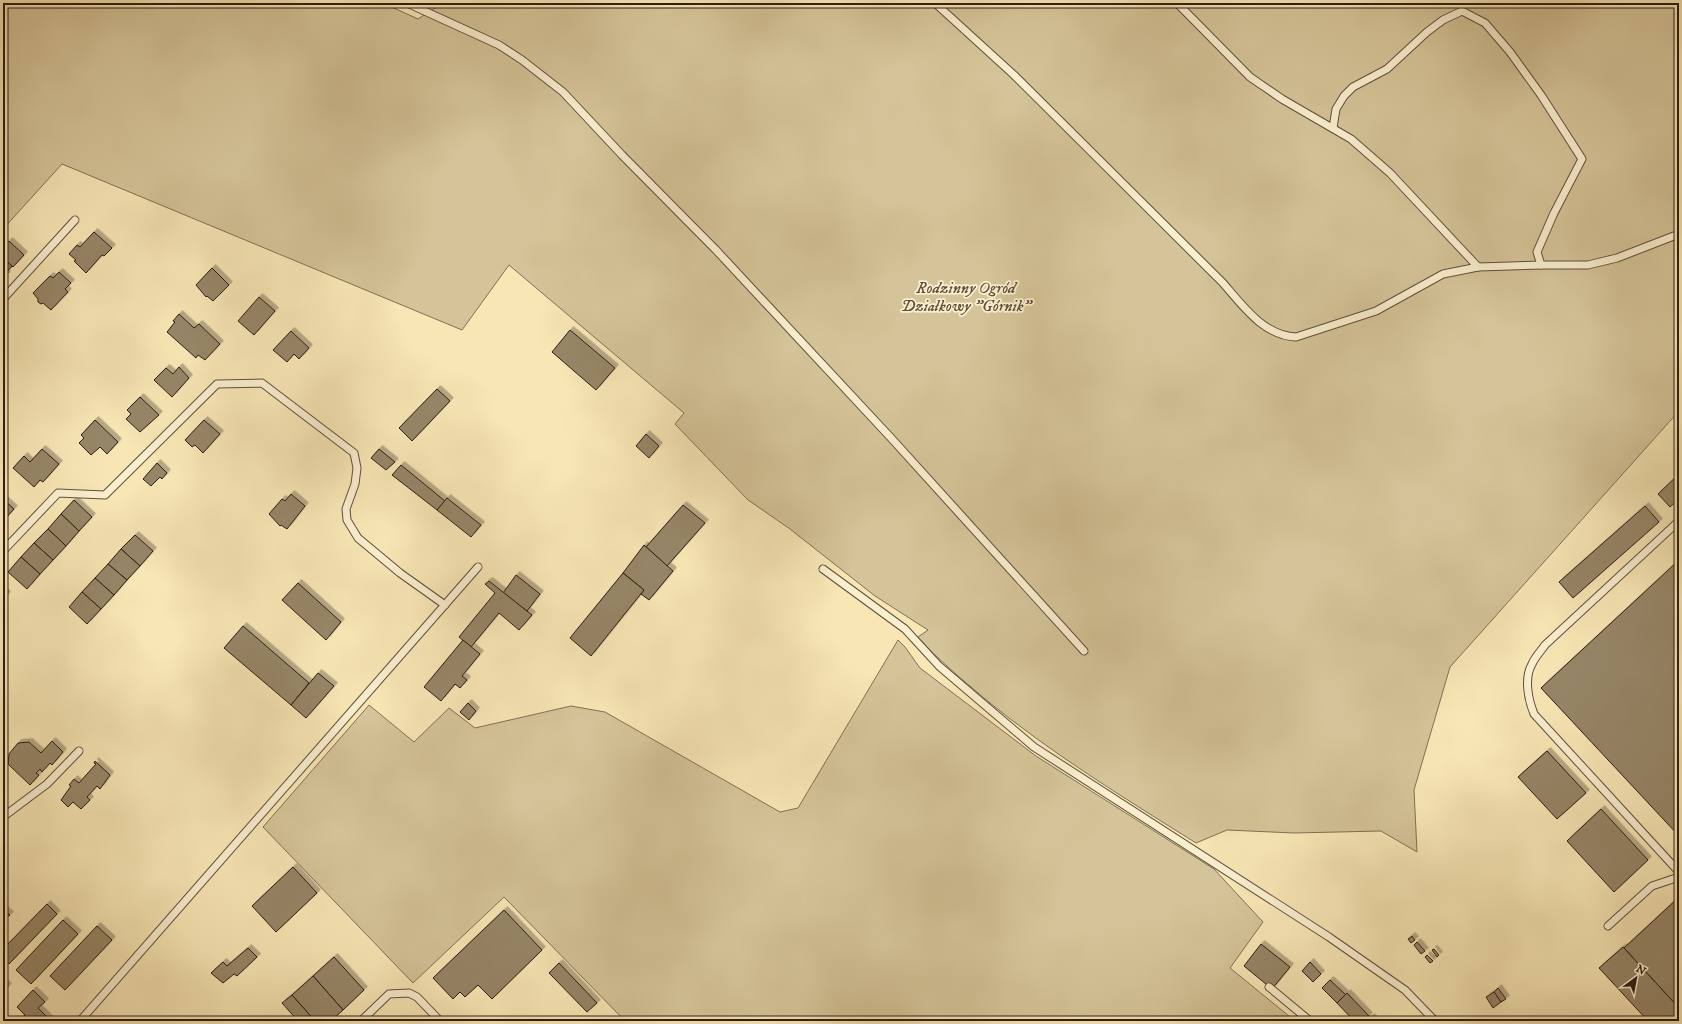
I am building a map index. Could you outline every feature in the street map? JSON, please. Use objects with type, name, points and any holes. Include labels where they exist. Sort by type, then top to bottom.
[{"type":"lane","points":[[407,3],[499,45],[522,60],[563,92],[622,155],[716,250],[892,438],[1084,651]]},
{"type":"lane","points":[[935,3],[1017,79],[1223,283],[1255,319],[1286,337],[1296,337],[1376,311],[1443,274],[1478,267],[1588,265],[1617,258],[1679,234]]},
{"type":"lane","points":[[1177,3],[1250,77],[1282,99],[1351,138],[1390,174],[1478,267]]},
{"type":"lane","points":[[1333,128],[1336,109],[1344,96],[1353,87],[1387,69],[1427,32],[1443,20],[1462,11],[1485,23],[1519,64],[1582,159],[1554,213],[1538,252],[1541,265]]},
{"type":"lane","points":[[3,299],[75,220]]},
{"type":"lane","points":[[3,551],[58,493],[105,495],[217,384],[262,383],[354,453],[358,468],[355,484],[346,509],[347,520],[358,538],[400,573],[445,605]]},
{"type":"lane","points":[[1679,521],[1545,645],[1531,665],[1528,686],[1529,700],[1534,714],[1679,872]]},
{"type":"lane","points":[[80,1021],[478,567]]},
{"type":"lane","points":[[824,569],[905,630],[939,666],[1034,747],[1329,937],[1405,990],[1435,1021]]},
{"type":"lane","points":[[3,817],[47,784],[79,751]]},
{"type":"lane","points":[[1608,926],[1652,886],[1679,877]]},
{"type":"lane","points":[[1268,986],[1310,1021]]},
{"type":"lane","points":[[360,1021],[389,994],[409,993],[417,998],[440,1021]]},
{"type":"green space","name":"Rodzinny Ogród Działkowy \"Górnik\"","points":[[3,3],[383,3],[418,19],[443,3],[1679,3],[1679,411],[1450,667],[1414,790],[1417,852],[1381,831],[1294,833],[1227,830],[1196,843],[1088,774],[1010,719],[950,669],[918,637],[928,630],[875,596],[790,529],[748,500],[675,424],[684,413],[509,265],[462,330],[62,164],[3,229]]},
{"type":"green space","points":[[898,640],[920,668],[1036,756],[1214,869],[1263,922],[1230,968],[1295,1021],[625,1021],[504,897],[413,983],[263,827],[369,705],[414,742],[449,708],[475,728],[571,706],[605,712],[780,812],[798,808]]},
{"type":"building","points":[[94,232],[112,248],[104,256],[102,255],[86,273],[74,261],[76,260],[69,254],[77,245],[80,247]]},
{"type":"building","points":[[9,241],[24,255],[13,267],[3,258],[3,248]]},
{"type":"building","points":[[3,258],[12,266],[6,273],[7,275],[3,278]]},
{"type":"building","points":[[212,268],[229,285],[213,301],[207,296],[206,297],[196,285]]},
{"type":"building","points":[[59,272],[71,283],[65,289],[68,292],[51,310],[43,303],[41,304],[38,302],[38,299],[33,293],[50,276],[53,278]]},
{"type":"building","points":[[259,297],[275,311],[254,335],[238,321]]},
{"type":"building","points":[[179,314],[194,328],[199,324],[220,344],[205,360],[198,355],[196,358],[167,332]]},
{"type":"building","points":[[570,330],[615,368],[596,390],[552,352]]},
{"type":"building","points":[[291,331],[309,348],[299,359],[294,354],[287,362],[273,350]]},
{"type":"building","points":[[179,367],[189,378],[172,397],[154,380],[166,368],[173,374]]},
{"type":"building","points":[[437,389],[450,401],[412,441],[399,428]]},
{"type":"building","points":[[140,397],[159,415],[140,432],[126,419],[131,414],[127,410]]},
{"type":"building","points":[[95,420],[118,442],[107,454],[100,447],[91,455],[79,443],[84,438],[81,435]]},
{"type":"building","points":[[204,420],[220,434],[203,453],[195,445],[192,447],[185,440]]},
{"type":"building","points":[[646,434],[659,446],[649,458],[636,446]]},
{"type":"building","points":[[42,449],[59,464],[43,482],[40,480],[34,487],[13,468],[24,456],[30,462]]},
{"type":"building","points":[[379,449],[395,462],[386,470],[371,458]]},
{"type":"building","points":[[157,463],[167,473],[162,479],[160,477],[151,486],[143,479]]},
{"type":"building","points":[[401,465],[445,501],[437,510],[392,475]]},
{"type":"building","points":[[1679,474],[1679,499],[1670,507],[1658,494]]},
{"type":"building","points":[[291,494],[305,506],[287,529],[281,525],[280,526],[269,514],[282,499],[285,501]]},
{"type":"building","points":[[447,498],[481,525],[471,537],[437,510]]},
{"type":"building","points":[[3,499],[14,509],[3,521]]},
{"type":"building","points":[[74,500],[92,517],[79,531],[61,514]]},
{"type":"building","points":[[683,505],[705,523],[667,566],[646,547]]},
{"type":"building","points":[[1645,506],[1659,522],[1573,598],[1559,582]]},
{"type":"building","points":[[61,514],[79,531],[66,546],[48,529]]},
{"type":"building","points":[[48,529],[66,546],[53,560],[34,543]]},
{"type":"building","points":[[135,535],[153,551],[140,566],[121,549]]},
{"type":"building","points":[[34,543],[53,560],[40,574],[21,557]]},
{"type":"building","points":[[644,545],[673,571],[649,600],[641,594],[644,590],[623,573]]},
{"type":"building","points":[[121,549],[140,566],[127,580],[108,564]]},
{"type":"building","points":[[21,557],[40,574],[27,589],[8,572]]},
{"type":"building","points":[[1679,560],[1679,836],[1541,688]]},
{"type":"building","points":[[108,564],[127,580],[114,595],[95,578]]},
{"type":"building","points":[[623,573],[644,590],[591,656],[570,638]]},
{"type":"building","points":[[516,575],[540,594],[527,611],[503,593]]},
{"type":"building","points":[[95,578],[114,595],[101,609],[82,592]]},
{"type":"building","points":[[489,581],[532,615],[519,630],[499,613],[471,647],[459,637],[495,593],[485,584]]},
{"type":"building","points":[[298,583],[341,622],[326,640],[282,600]]},
{"type":"building","points":[[3,591],[7,595],[3,599]]},
{"type":"building","points":[[82,592],[101,609],[87,624],[69,607]]},
{"type":"building","points":[[243,626],[309,683],[291,705],[224,648]]},
{"type":"building","points":[[463,640],[480,654],[462,676],[467,680],[460,688],[455,684],[441,701],[424,687]]},
{"type":"building","points":[[318,673],[334,686],[306,718],[291,705]]},
{"type":"building","points":[[468,703],[476,711],[469,720],[460,712]]},
{"type":"building","points":[[52,741],[63,752],[52,765],[50,763],[42,772],[40,769],[36,773],[39,775],[30,785],[8,764],[9,754],[18,743],[29,742],[41,753]]},
{"type":"building","points":[[1547,751],[1586,793],[1557,819],[1518,777]]},
{"type":"building","points":[[95,761],[110,775],[100,789],[97,786],[87,797],[90,800],[81,809],[73,802],[68,807],[61,800],[71,786],[69,785],[74,779],[79,783],[96,764],[94,763]]},
{"type":"building","points":[[1601,809],[1648,860],[1614,892],[1567,841]]},
{"type":"building","points":[[293,867],[317,893],[276,932],[252,906]]},
{"type":"building","points":[[1679,897],[1679,1008],[1624,948]]},
{"type":"building","points":[[47,904],[57,914],[9,964],[3,958],[3,949]]},
{"type":"building","points":[[3,909],[10,915],[3,921]]},
{"type":"building","points":[[504,910],[542,950],[492,999],[478,985],[465,997],[460,992],[453,999],[433,978]]},
{"type":"building","points":[[63,920],[78,934],[31,984],[16,970]]},
{"type":"building","points":[[97,926],[112,940],[65,990],[50,976]]},
{"type":"building","points":[[1412,936],[1415,940],[1411,943],[1408,939]]},
{"type":"building","points":[[1417,942],[1425,951],[1421,954],[1414,945]]},
{"type":"building","points":[[1261,944],[1290,967],[1272,989],[1244,966]]},
{"type":"building","points":[[1623,947],[1679,1008],[1679,1021],[1648,1021],[1599,968]]},
{"type":"building","points":[[248,948],[257,957],[237,976],[234,974],[223,983],[211,973],[223,962],[227,966]]},
{"type":"building","points":[[1434,949],[1439,955],[1437,957],[1432,950]]},
{"type":"building","points":[[1427,955],[1433,961],[1430,963],[1425,957]]},
{"type":"building","points":[[334,957],[364,990],[343,1010],[313,976]]},
{"type":"building","points":[[1310,962],[1321,974],[1313,982],[1302,971]]},
{"type":"building","points":[[559,963],[597,1003],[587,1012],[549,973]]},
{"type":"building","points":[[313,976],[343,1010],[331,1021],[315,1021],[292,995]]},
{"type":"building","points":[[1330,980],[1346,995],[1337,1003],[1322,988]]},
{"type":"building","points":[[3,981],[8,987],[3,992]]},
{"type":"building","points":[[1498,988],[1506,999],[1501,1002],[1494,992]]},
{"type":"building","points":[[33,990],[45,1002],[38,1008],[51,1021],[19,1020],[25,1015],[17,1007]]},
{"type":"building","points":[[1494,992],[1501,1002],[1493,1008],[1486,997]]},
{"type":"building","points":[[1347,993],[1369,1016],[1364,1021],[1354,1021],[1337,1003]]},
{"type":"building","points":[[292,995],[315,1021],[298,1021],[282,1003]]},
{"type":"building","points":[[1371,1017],[1375,1021],[1367,1021]]}]
